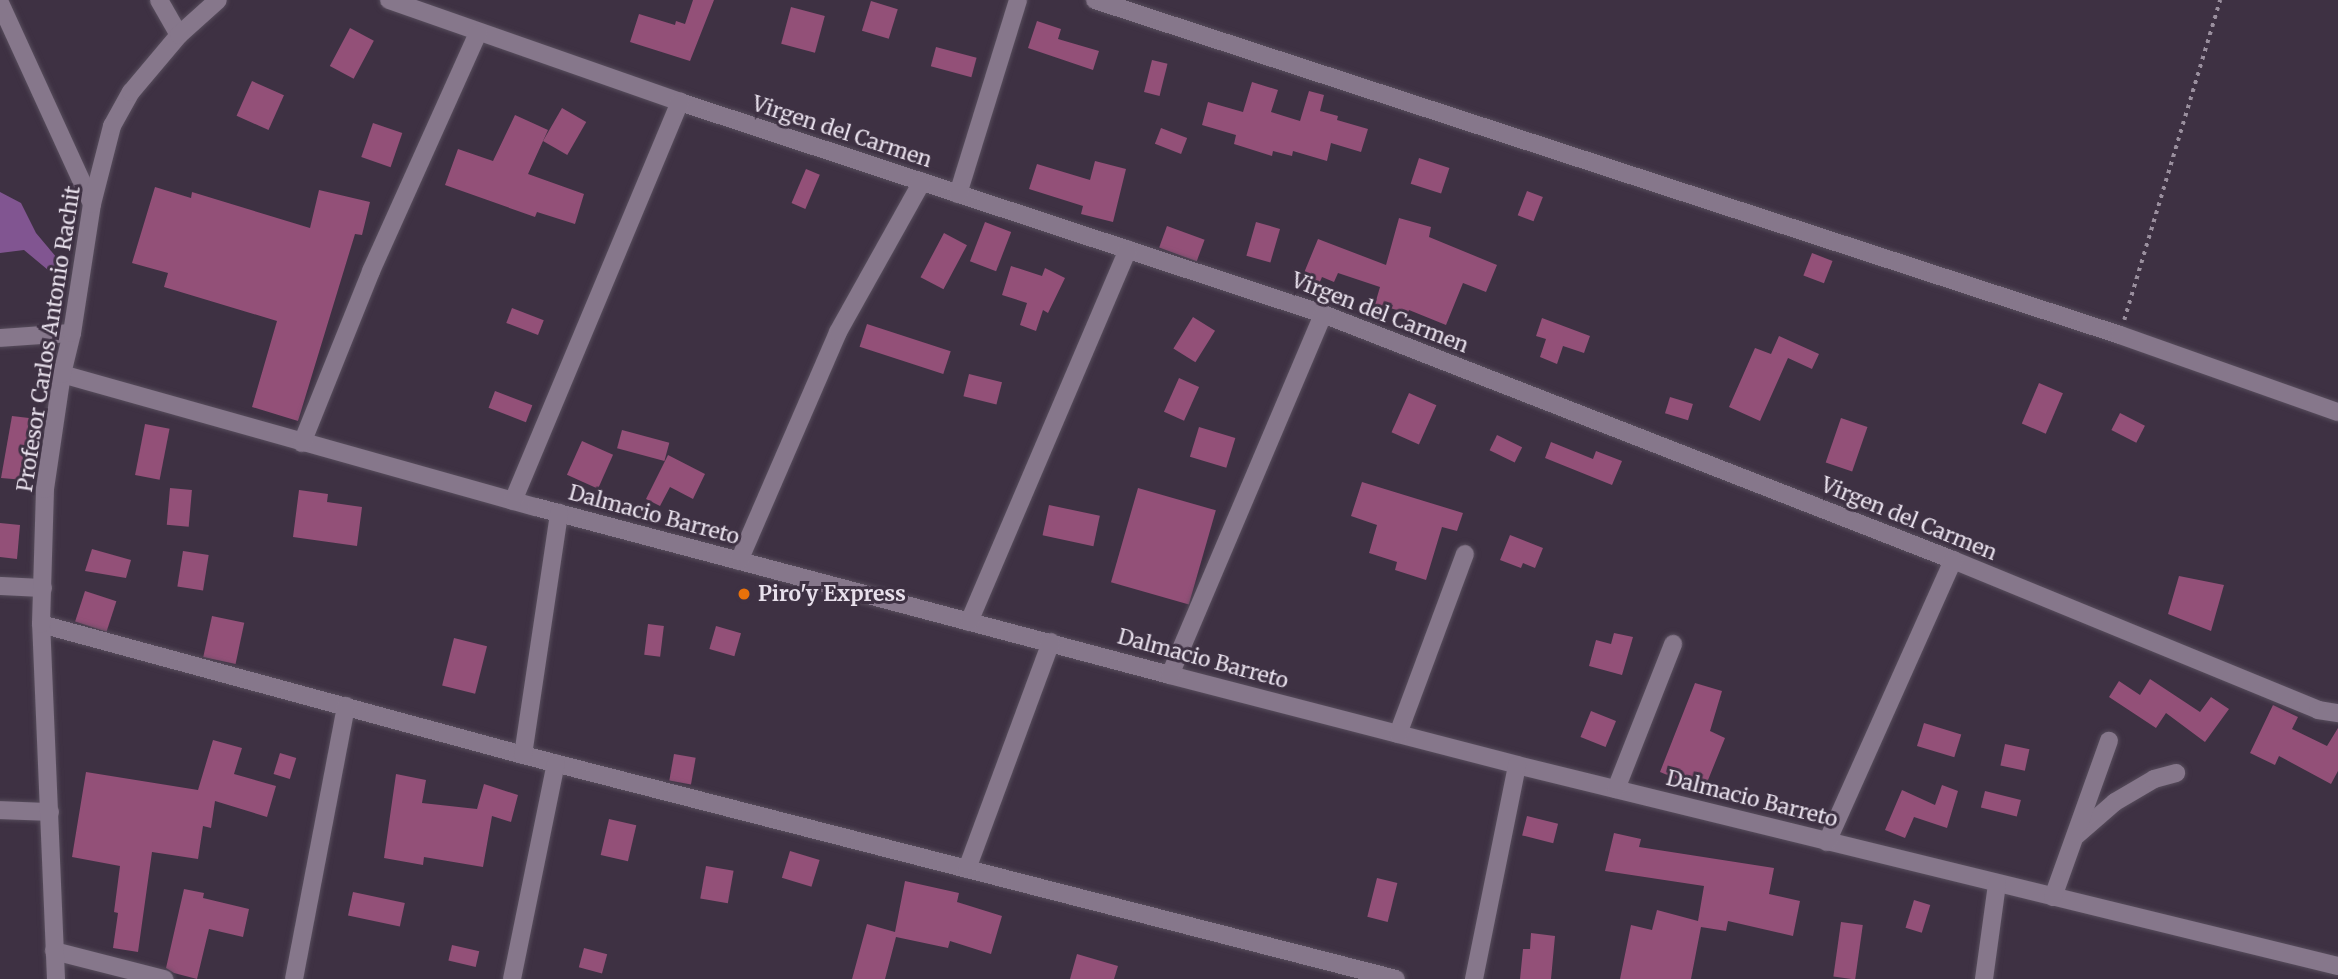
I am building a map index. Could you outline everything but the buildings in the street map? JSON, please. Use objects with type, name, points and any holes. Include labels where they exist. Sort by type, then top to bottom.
[{"type":"street","points":[[159,0],[179,35]]},
{"type":"street","name":"Profesor Carlos Antonio Rachit","points":[[56,979],[40,624],[45,489],[62,374],[72,333],[92,204],[113,126],[131,92],[179,35],[218,0]]},
{"type":"street","name":"Virgen del Carmen","points":[[389,0],[680,102],[1324,314],[1953,560],[2318,710],[2338,713]]},
{"type":"street","points":[[958,194],[1018,0]]},
{"type":"street","points":[[1095,0],[2120,335],[2338,412]]},
{"type":"street","points":[[0,3],[92,204]]},
{"type":"street","points":[[302,443],[371,271],[478,33]]},
{"type":"street","points":[[513,500],[680,102]]},
{"type":"street","points":[[739,561],[838,332],[922,182]]},
{"type":"street","points":[[968,622],[1128,250]]},
{"type":"street","points":[[1170,675],[1324,314]]},
{"type":"street","points":[[0,338],[72,333]]},
{"type":"street","name":"Dalmacio Barreto","points":[[62,374],[559,513],[1170,675],[1517,765],[2338,967]]},
{"type":"street","points":[[523,755],[559,513]]},
{"type":"street","points":[[1398,734],[1465,554]]},
{"type":"street","points":[[1827,842],[1953,560]]},
{"type":"street","points":[[0,586],[43,588]]},
{"type":"street","points":[[40,624],[523,755],[1396,979]]},
{"type":"street","points":[[967,869],[1051,642]]},
{"type":"street","points":[[1616,789],[1673,644]]},
{"type":"street","points":[[294,979],[346,706]]},
{"type":"street","points":[[2053,897],[2109,741]]},
{"type":"street","points":[[512,979],[556,763]]},
{"type":"street","points":[[1474,979],[1517,765]]},
{"type":"street","points":[[2077,835],[2115,802],[2154,779],[2176,773]]},
{"type":"street","points":[[0,810],[50,812]]},
{"type":"street","points":[[1984,979],[1997,884]]},
{"type":"street","points":[[54,951],[164,979]]},
{"type":"path","points":[[2120,335],[2220,0]]},
{"type":"shaded area","points":[[0,192],[21,203],[36,233],[57,258],[63,275],[48,270],[24,250],[0,253]]},
{"type":"place","name":"Piro'y Express","points":[[744,594]]}]
